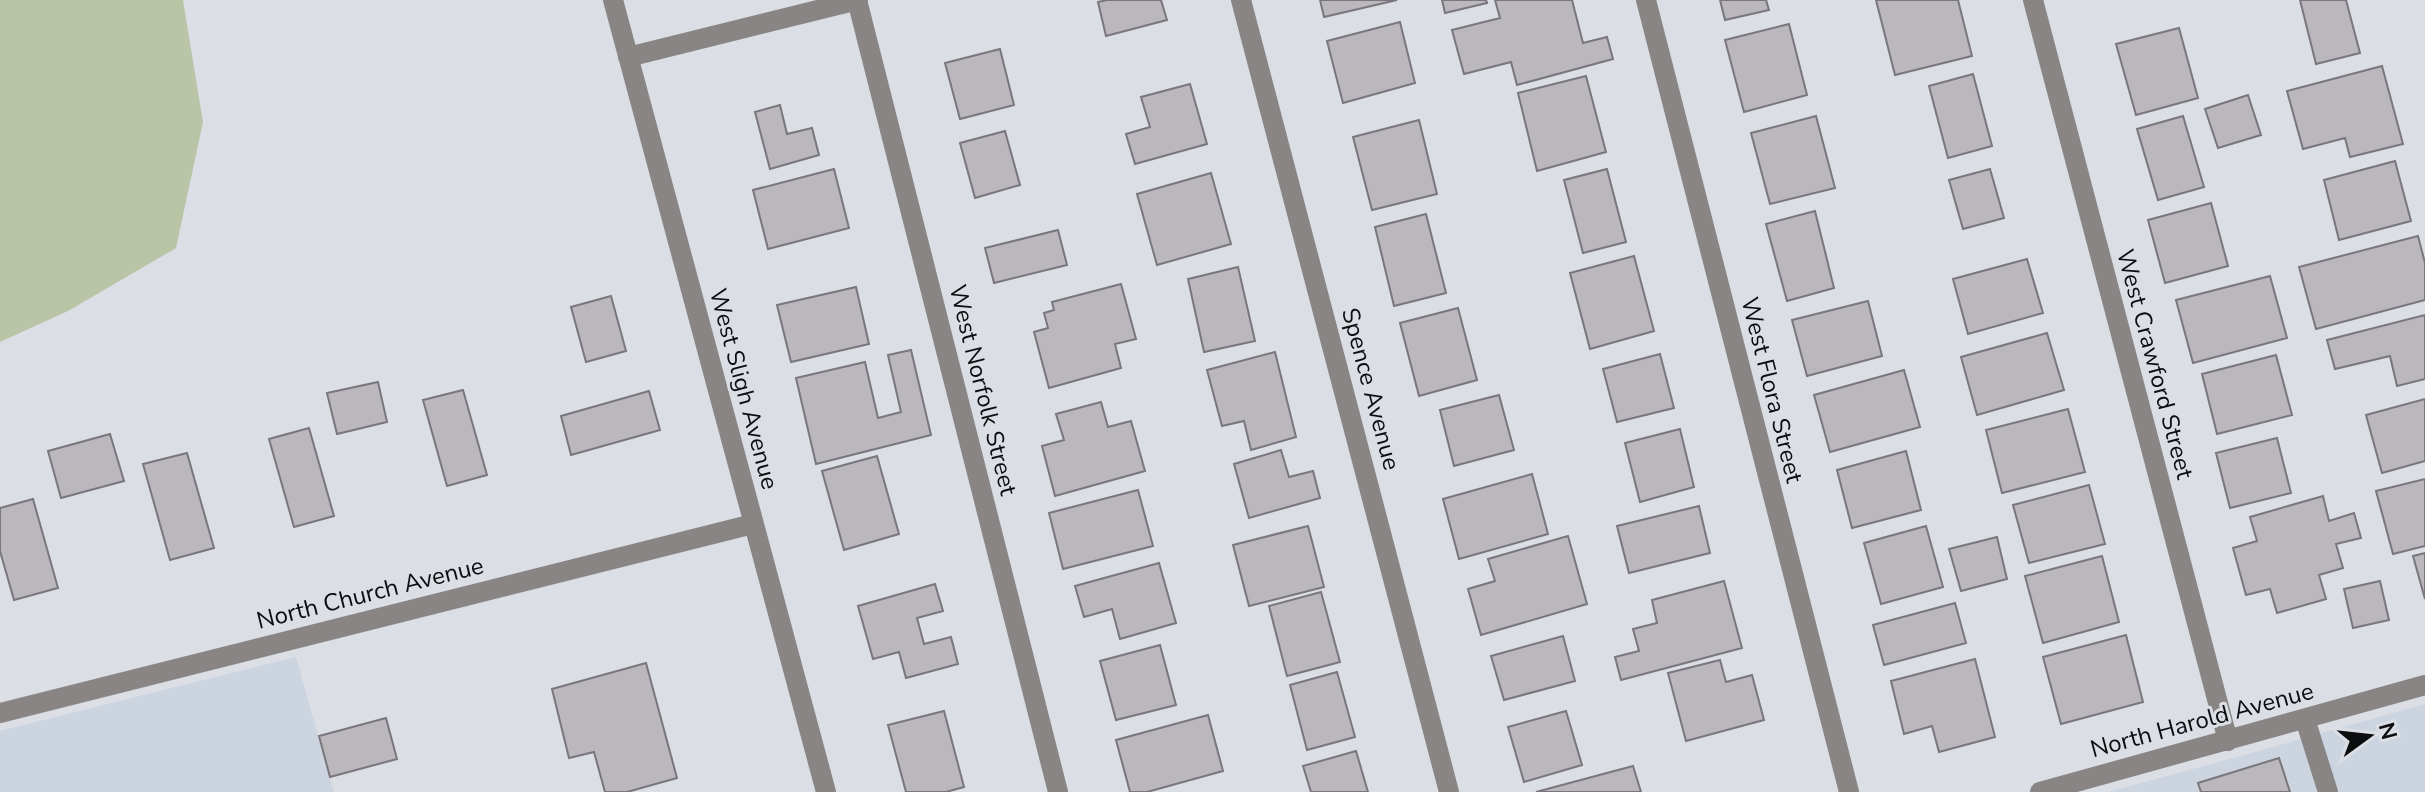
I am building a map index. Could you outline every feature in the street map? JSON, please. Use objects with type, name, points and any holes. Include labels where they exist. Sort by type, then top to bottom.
[{"type":"street","name":"West Sligh Avenue","points":[[613,0],[826,792]]},
{"type":"street","points":[[628,57],[857,0]]},
{"type":"street","name":"West Norfolk Street","points":[[857,0],[1058,792]]},
{"type":"street","name":"Spence Avenue","points":[[1241,0],[1449,792]]},
{"type":"street","name":"West Flora Street","points":[[1646,0],[1849,792]]},
{"type":"street","name":"West Crawford Street","points":[[2033,0],[2228,741]]},
{"type":"street","name":"North Church Avenue","points":[[0,713],[753,524]]},
{"type":"street","name":"North Harold Avenue","points":[[2040,792],[2425,685]]},
{"type":"street","points":[[2305,719],[2328,792]]},
{"type":"shaded area","points":[[296,657],[334,792],[0,792],[0,731]]},
{"type":"shaded area","points":[[2425,704],[2425,792],[2108,792],[2252,753]]},
{"type":"green space","points":[[0,0],[183,0],[203,122],[176,248],[68,311],[0,342]]},
{"type":"building","points":[[1161,0],[1167,20],[1106,36],[1098,2]]},
{"type":"building","points":[[1320,0],[1397,0],[1324,17]]},
{"type":"building","points":[[1442,0],[1486,0],[1487,3],[1445,13]]},
{"type":"building","points":[[1495,0],[1572,0],[1583,43],[1607,37],[1613,59],[1517,85],[1511,62],[1464,74],[1452,30],[1500,18]]},
{"type":"building","points":[[1720,0],[1766,0],[1769,10],[1725,20]]},
{"type":"building","points":[[1876,0],[1958,0],[1972,56],[1895,75]]},
{"type":"building","points":[[2300,0],[2346,0],[2360,53],[2316,64]]},
{"type":"building","points":[[1400,22],[1415,83],[1343,103],[1327,41]]},
{"type":"building","points":[[1789,24],[1807,95],[1744,112],[1725,40]]},
{"type":"building","points":[[2179,28],[2198,98],[2136,115],[2116,44]]},
{"type":"building","points":[[1000,49],[1014,105],[960,119],[945,63]]},
{"type":"building","points":[[2382,66],[2403,144],[2350,157],[2345,138],[2303,149],[2287,91]]},
{"type":"building","points":[[1973,74],[1992,146],[1948,158],[1929,86]]},
{"type":"building","points":[[1586,76],[1606,152],[1537,171],[1518,93]]},
{"type":"building","points":[[1190,84],[1207,144],[1135,164],[1126,134],[1150,127],[1141,97]]},
{"type":"building","points":[[2248,95],[2261,135],[2218,148],[2205,109]]},
{"type":"building","points":[[780,105],[787,134],[812,128],[819,155],[770,169],[755,112]]},
{"type":"building","points":[[1816,116],[1835,188],[1770,204],[1751,133]]},
{"type":"building","points":[[2183,116],[2204,187],[2158,200],[2137,129]]},
{"type":"building","points":[[1419,120],[1437,194],[1372,210],[1353,137]]},
{"type":"building","points":[[1005,131],[1020,185],[975,198],[960,143]]},
{"type":"building","points":[[2395,161],[2411,221],[2339,240],[2324,180]]},
{"type":"building","points":[[834,169],[849,228],[768,249],[753,190]]},
{"type":"building","points":[[1607,169],[1626,242],[1583,253],[1564,180]]},
{"type":"building","points":[[1990,169],[2004,218],[1963,229],[1949,180]]},
{"type":"building","points":[[1211,173],[1231,244],[1157,265],[1137,194]]},
{"type":"building","points":[[2211,203],[2228,266],[2165,283],[2148,220]]},
{"type":"building","points":[[1815,211],[1834,288],[1787,301],[1766,224]]},
{"type":"building","points":[[1426,214],[1446,293],[1394,306],[1375,227]]},
{"type":"building","points":[[1058,230],[1067,265],[994,283],[985,248]]},
{"type":"building","points":[[2418,236],[2425,263],[2425,300],[2316,329],[2299,267]]},
{"type":"building","points":[[1634,256],[1654,331],[1590,349],[1570,273]]},
{"type":"building","points":[[2027,259],[2043,313],[1968,334],[1953,279]]},
{"type":"building","points":[[1238,267],[1255,341],[1204,352],[1188,279]]},
{"type":"building","points":[[2270,276],[2287,338],[2193,363],[2176,300]]},
{"type":"building","points":[[1121,284],[1136,339],[1115,344],[1121,368],[1049,388],[1034,332],[1048,328],[1044,313],[1054,310],[1052,302]]},
{"type":"building","points":[[856,287],[869,344],[791,362],[777,305]]},
{"type":"building","points":[[611,296],[626,351],[586,362],[571,307]]},
{"type":"building","points":[[1868,301],[1882,356],[1807,376],[1792,320]]},
{"type":"building","points":[[1458,308],[1477,380],[1419,396],[1400,323]]},
{"type":"building","points":[[2425,315],[2425,379],[2397,386],[2390,356],[2335,369],[2327,340]]},
{"type":"building","points":[[2047,333],[2064,390],[1977,415],[1961,357]]},
{"type":"building","points":[[911,350],[931,435],[816,464],[796,378],[865,362],[878,418],[901,412],[888,355]]},
{"type":"building","points":[[1275,352],[1296,437],[1251,450],[1244,421],[1222,426],[1207,370]]},
{"type":"building","points":[[1660,354],[1674,408],[1617,422],[1603,369]]},
{"type":"building","points":[[2276,355],[2292,415],[2217,434],[2202,374]]},
{"type":"building","points":[[1904,370],[1920,427],[1830,452],[1814,395]]},
{"type":"building","points":[[378,382],[387,422],[337,434],[327,393]]},
{"type":"building","points":[[463,390],[487,475],[447,486],[423,400]]},
{"type":"building","points":[[649,391],[660,430],[571,455],[561,416]]},
{"type":"building","points":[[1499,395],[1514,450],[1454,466],[1440,410]]},
{"type":"building","points":[[2425,399],[2425,461],[2382,473],[2366,415]]},
{"type":"building","points":[[1101,402],[1108,427],[1131,421],[1145,471],[1055,496],[1042,446],[1064,440],[1056,414]]},
{"type":"building","points":[[2068,409],[2085,472],[2002,493],[1986,430]]},
{"type":"building","points":[[309,428],[334,516],[294,527],[269,439]]},
{"type":"building","points":[[1680,429],[1694,487],[1640,502],[1625,443]]},
{"type":"building","points":[[110,434],[124,481],[61,498],[48,451]]},
{"type":"building","points":[[2277,438],[2291,493],[2230,508],[2216,453]]},
{"type":"building","points":[[1281,450],[1289,477],[1313,471],[1320,498],[1249,518],[1234,464]]},
{"type":"building","points":[[1906,451],[1921,510],[1852,528],[1837,470]]},
{"type":"building","points":[[187,453],[214,548],[170,560],[143,464]]},
{"type":"building","points":[[877,456],[899,534],[844,550],[822,471]]},
{"type":"building","points":[[1532,474],[1548,534],[1459,559],[1443,499]]},
{"type":"building","points":[[2425,479],[2425,546],[2393,554],[2376,491]]},
{"type":"building","points":[[2089,485],[2105,544],[2029,563],[2013,505]]},
{"type":"building","points":[[1138,490],[1153,546],[1063,569],[1049,513]]},
{"type":"building","points":[[2323,496],[2329,521],[2354,513],[2361,538],[2336,544],[2343,568],[2319,575],[2326,599],[2277,613],[2270,589],[2246,595],[2233,548],[2257,541],[2250,517]]},
{"type":"building","points":[[33,499],[58,588],[14,600],[0,551],[0,508]]},
{"type":"building","points":[[1699,506],[1710,553],[1629,573],[1617,526]]},
{"type":"building","points":[[1308,526],[1324,587],[1249,606],[1233,545]]},
{"type":"building","points":[[1926,526],[1943,587],[1881,604],[1864,543]]},
{"type":"building","points":[[1568,536],[1587,604],[1481,635],[1468,589],[1495,581],[1488,559]]},
{"type":"building","points":[[1997,537],[2007,579],[1961,591],[1949,549]]},
{"type":"building","points":[[2425,553],[2425,599],[2413,556]]},
{"type":"building","points":[[2102,556],[2119,622],[2043,643],[2025,576]]},
{"type":"building","points":[[1159,563],[1176,623],[1120,639],[1112,609],[1084,617],[1075,586]]},
{"type":"building","points":[[1724,581],[1742,648],[1621,680],[1615,657],[1639,651],[1633,629],[1657,623],[1652,600]]},
{"type":"building","points":[[2380,581],[2389,620],[2353,628],[2344,589]]},
{"type":"building","points":[[935,584],[943,611],[917,618],[924,644],[951,637],[958,664],[906,678],[899,652],[873,659],[858,606]]},
{"type":"building","points":[[1321,592],[1340,662],[1287,676],[1269,606]]},
{"type":"building","points":[[1955,603],[1966,643],[1884,665],[1873,625]]},
{"type":"building","points":[[2126,635],[2143,702],[2061,724],[2043,657]]},
{"type":"building","points":[[1563,636],[1575,681],[1504,700],[1491,656]]},
{"type":"building","points":[[1160,645],[1176,705],[1116,720],[1100,661]]},
{"type":"building","points":[[1975,659],[1995,737],[1939,752],[1932,726],[1904,734],[1891,681]]},
{"type":"building","points":[[1720,660],[1726,682],[1752,675],[1764,720],[1686,741],[1668,673]]},
{"type":"building","points":[[646,663],[677,778],[627,792],[605,792],[594,752],[569,758],[552,689]]},
{"type":"building","points":[[1337,672],[1355,737],[1307,750],[1290,685]]},
{"type":"building","points":[[944,711],[964,787],[946,792],[906,792],[888,725]]},
{"type":"building","points":[[1566,711],[1582,765],[1524,782],[1508,727]]},
{"type":"building","points":[[1208,715],[1223,771],[1147,792],[1130,792],[1116,740]]},
{"type":"building","points":[[386,718],[397,759],[330,777],[319,736]]},
{"type":"building","points":[[1356,751],[1368,792],[1311,792],[1303,766]]},
{"type":"building","points":[[2279,758],[2290,792],[2201,792],[2198,783]]},
{"type":"building","points":[[1633,766],[1641,792],[1536,792]]}]
